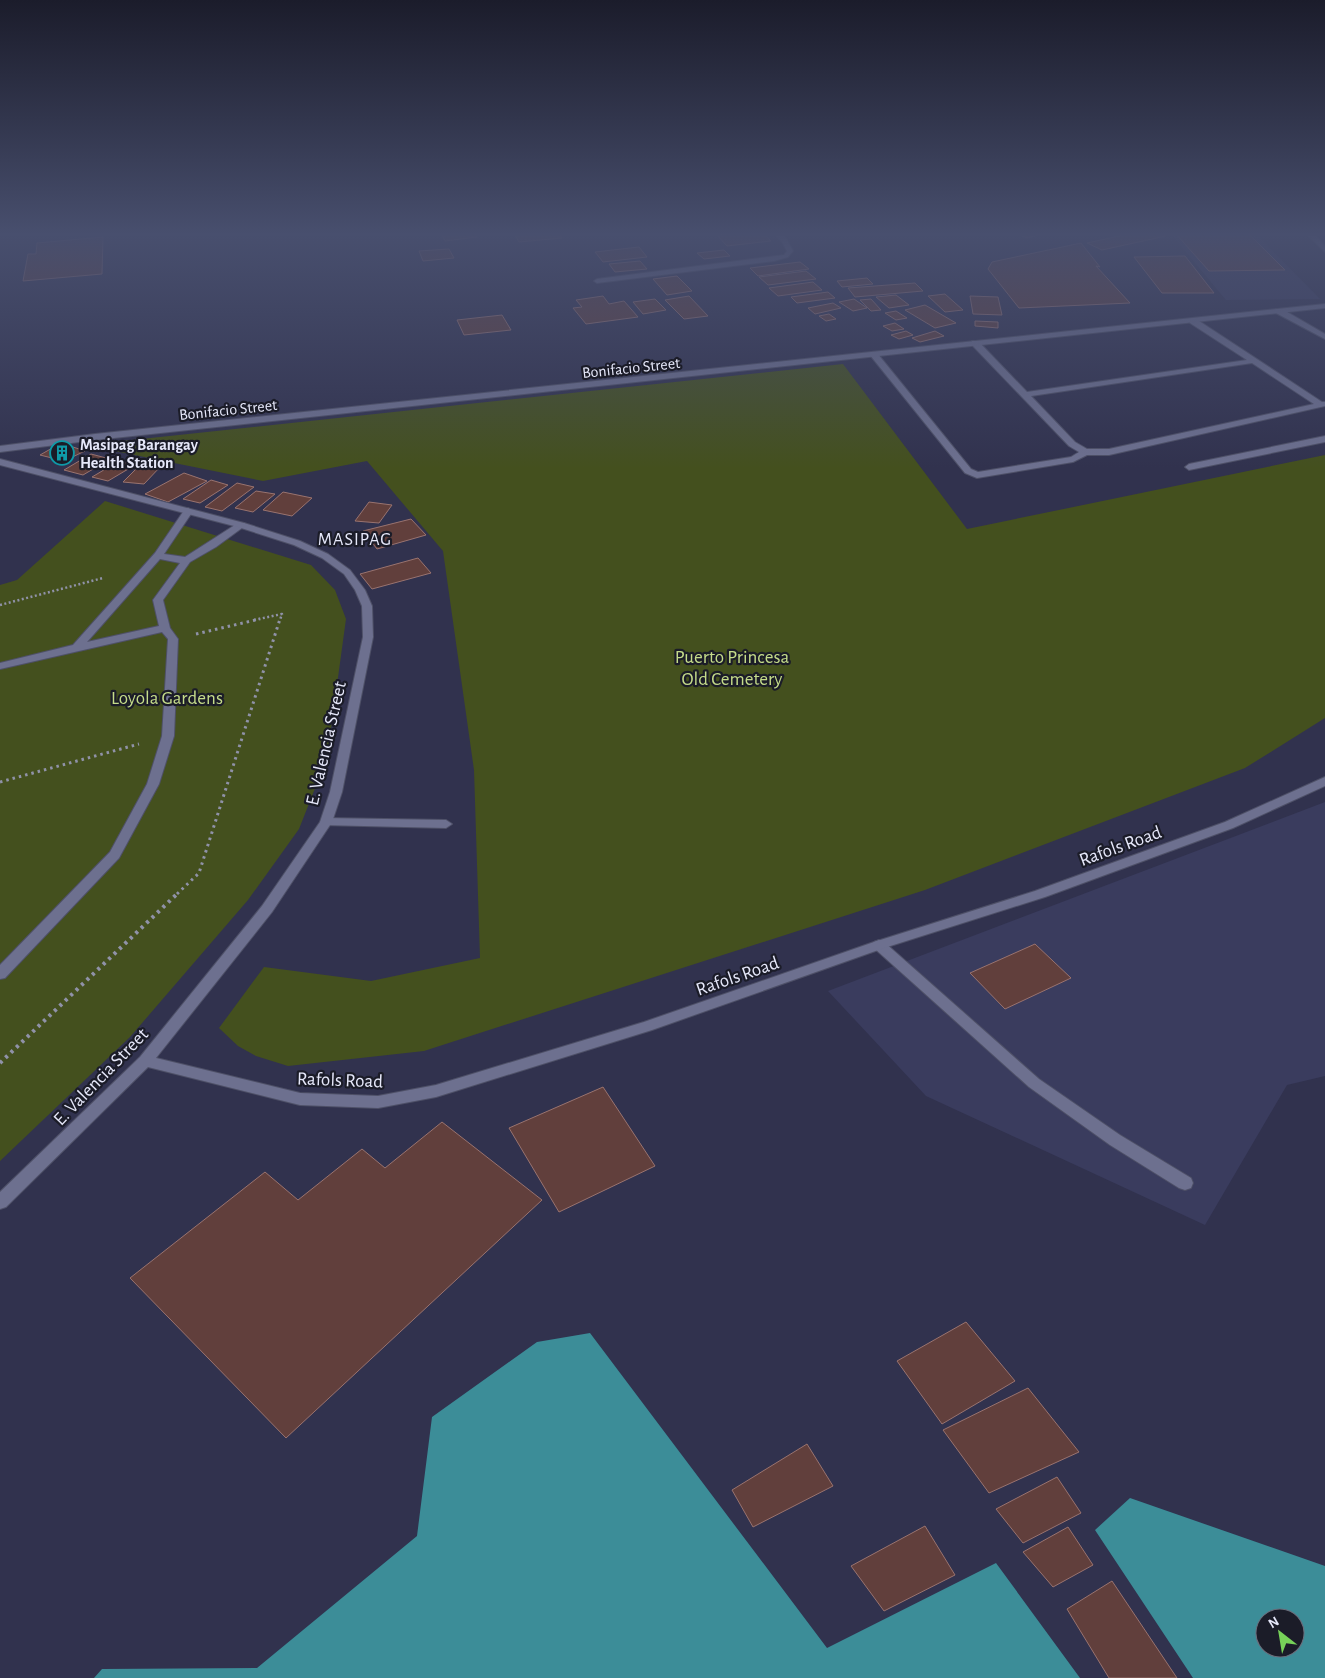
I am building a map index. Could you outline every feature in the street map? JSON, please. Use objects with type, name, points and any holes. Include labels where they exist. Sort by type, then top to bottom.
[{"type":"street","name":"Bonifacio Street","points":[[0,449],[105,436],[1276,311]]},
{"type":"street","points":[[1280,311],[1325,337]]},
{"type":"street","points":[[1193,321],[1323,404]]},
{"type":"street","points":[[975,343],[1072,444],[1085,452]]},
{"type":"street","points":[[874,355],[968,471],[977,475],[1073,459],[1085,452],[1110,452],[1323,404]]},
{"type":"street","points":[[1024,395],[1253,361]]},
{"type":"street","points":[[1188,467],[1325,439]]},
{"type":"street","name":"E. Valencia Street","points":[[0,462],[241,525],[298,543],[325,556],[347,572],[360,590],[368,606],[368,638],[336,792],[326,822],[267,909],[145,1061],[0,1202]]},
{"type":"street","points":[[78,647],[158,555],[188,511]]},
{"type":"street","points":[[0,974],[114,855],[153,784],[168,736],[173,639],[165,628],[158,600],[187,560],[213,545],[241,525]]},
{"type":"street","points":[[158,555],[170,559],[187,560]]},
{"type":"street","points":[[0,666],[165,628]]},
{"type":"street","name":"Rafols Road","points":[[145,1061],[300,1099],[378,1102],[436,1091],[639,1029],[879,945],[1040,894],[1220,828],[1325,781]]},
{"type":"street","points":[[326,822],[446,824]]},
{"type":"street","points":[[879,945],[1034,1083],[1115,1140],[1185,1183]]},
{"type":"path","points":[[0,605],[112,575],[136,579]]},
{"type":"path","points":[[0,782],[168,736]]},
{"type":"shaded area","points":[[1325,802],[1325,1076],[1287,1085],[1205,1225],[926,1096],[828,991]]},
{"type":"shaded area","points":[[590,1333],[827,1648],[996,1563],[1080,1678],[94,1678],[102,1669],[257,1668],[417,1536],[432,1417],[537,1342]]},
{"type":"shaded area","points":[[1130,1498],[1325,1566],[1325,1678],[1193,1678],[1095,1530]]},
{"type":"green space","name":"Puerto Princesa Old Cemetery","points":[[843,364],[967,529],[1325,455],[1325,718],[1245,768],[925,890],[424,1051],[288,1066],[256,1056],[238,1046],[219,1028],[264,967],[371,981],[480,958],[474,770],[443,551],[367,461],[263,481],[85,445]]},
{"type":"green space","name":"Loyola Gardens","points":[[105,501],[311,565],[335,590],[346,619],[327,758],[299,829],[248,900],[130,1037],[0,1161],[0,585],[17,580]]},
{"type":"building","points":[[576,311],[633,311],[638,317],[586,324]]},
{"type":"building","points":[[641,311],[658,311],[643,314]]},
{"type":"building","points":[[676,311],[704,311],[708,316],[684,319]]},
{"type":"building","points":[[812,311],[827,311],[815,314]]},
{"type":"building","points":[[896,311],[907,318],[896,320],[885,313]]},
{"type":"building","points":[[907,311],[936,311],[956,323],[935,328]]},
{"type":"building","points":[[973,311],[1001,311],[1002,315],[973,314]]},
{"type":"building","points":[[829,314],[836,319],[826,321],[819,316]]},
{"type":"building","points":[[502,315],[511,330],[464,335],[457,320]]},
{"type":"building","points":[[975,321],[998,322],[998,328],[975,326]]},
{"type":"building","points":[[895,323],[904,329],[892,331],[883,326]]},
{"type":"building","points":[[906,331],[913,335],[899,339],[891,335]]},
{"type":"building","points":[[935,331],[944,336],[920,342],[912,338]]},
{"type":"building","name":"Masipag Barangay Health Station","points":[[61,443],[85,451],[64,461],[40,455]]},
{"type":"building","points":[[91,454],[110,459],[83,475],[64,470]]},
{"type":"building","points":[[119,461],[135,465],[108,481],[92,477]]},
{"type":"building","points":[[140,465],[161,466],[144,484],[123,482]]},
{"type":"building","points":[[184,473],[207,481],[168,502],[145,494]]},
{"type":"building","points":[[211,480],[228,485],[200,503],[183,499]]},
{"type":"building","points":[[237,483],[254,487],[222,511],[205,507]]},
{"type":"building","points":[[256,491],[275,494],[253,512],[235,508]]},
{"type":"building","points":[[283,492],[312,498],[292,516],[263,510]]},
{"type":"building","points":[[369,502],[392,505],[379,523],[355,521]]},
{"type":"building","points":[[411,519],[426,535],[377,549],[363,531]]},
{"type":"building","points":[[418,558],[431,573],[372,589],[360,574]]},
{"type":"building","points":[[1035,944],[1071,978],[1005,1009],[970,973]]},
{"type":"building","points":[[603,1087],[655,1166],[559,1212],[509,1128]]},
{"type":"building","points":[[442,1122],[542,1200],[286,1438],[130,1278],[265,1172],[298,1200],[362,1149],[385,1168]]},
{"type":"building","points":[[966,1322],[1015,1381],[942,1424],[897,1361]]},
{"type":"building","points":[[1028,1388],[1079,1452],[989,1493],[943,1430]]},
{"type":"building","points":[[807,1444],[833,1486],[753,1527],[732,1490]]},
{"type":"building","points":[[1057,1477],[1081,1513],[1023,1543],[996,1509]]},
{"type":"building","points":[[925,1526],[955,1575],[884,1611],[851,1566]]},
{"type":"building","points":[[1068,1527],[1093,1565],[1053,1587],[1023,1552]]},
{"type":"building","points":[[1112,1581],[1177,1678],[1109,1678],[1067,1609]]},
{"type":"place","name":"Masipag Barangay Health Station","points":[[62,453]]},
{"type":"district","name":"MASIPAG","points":[[355,539]]}]
